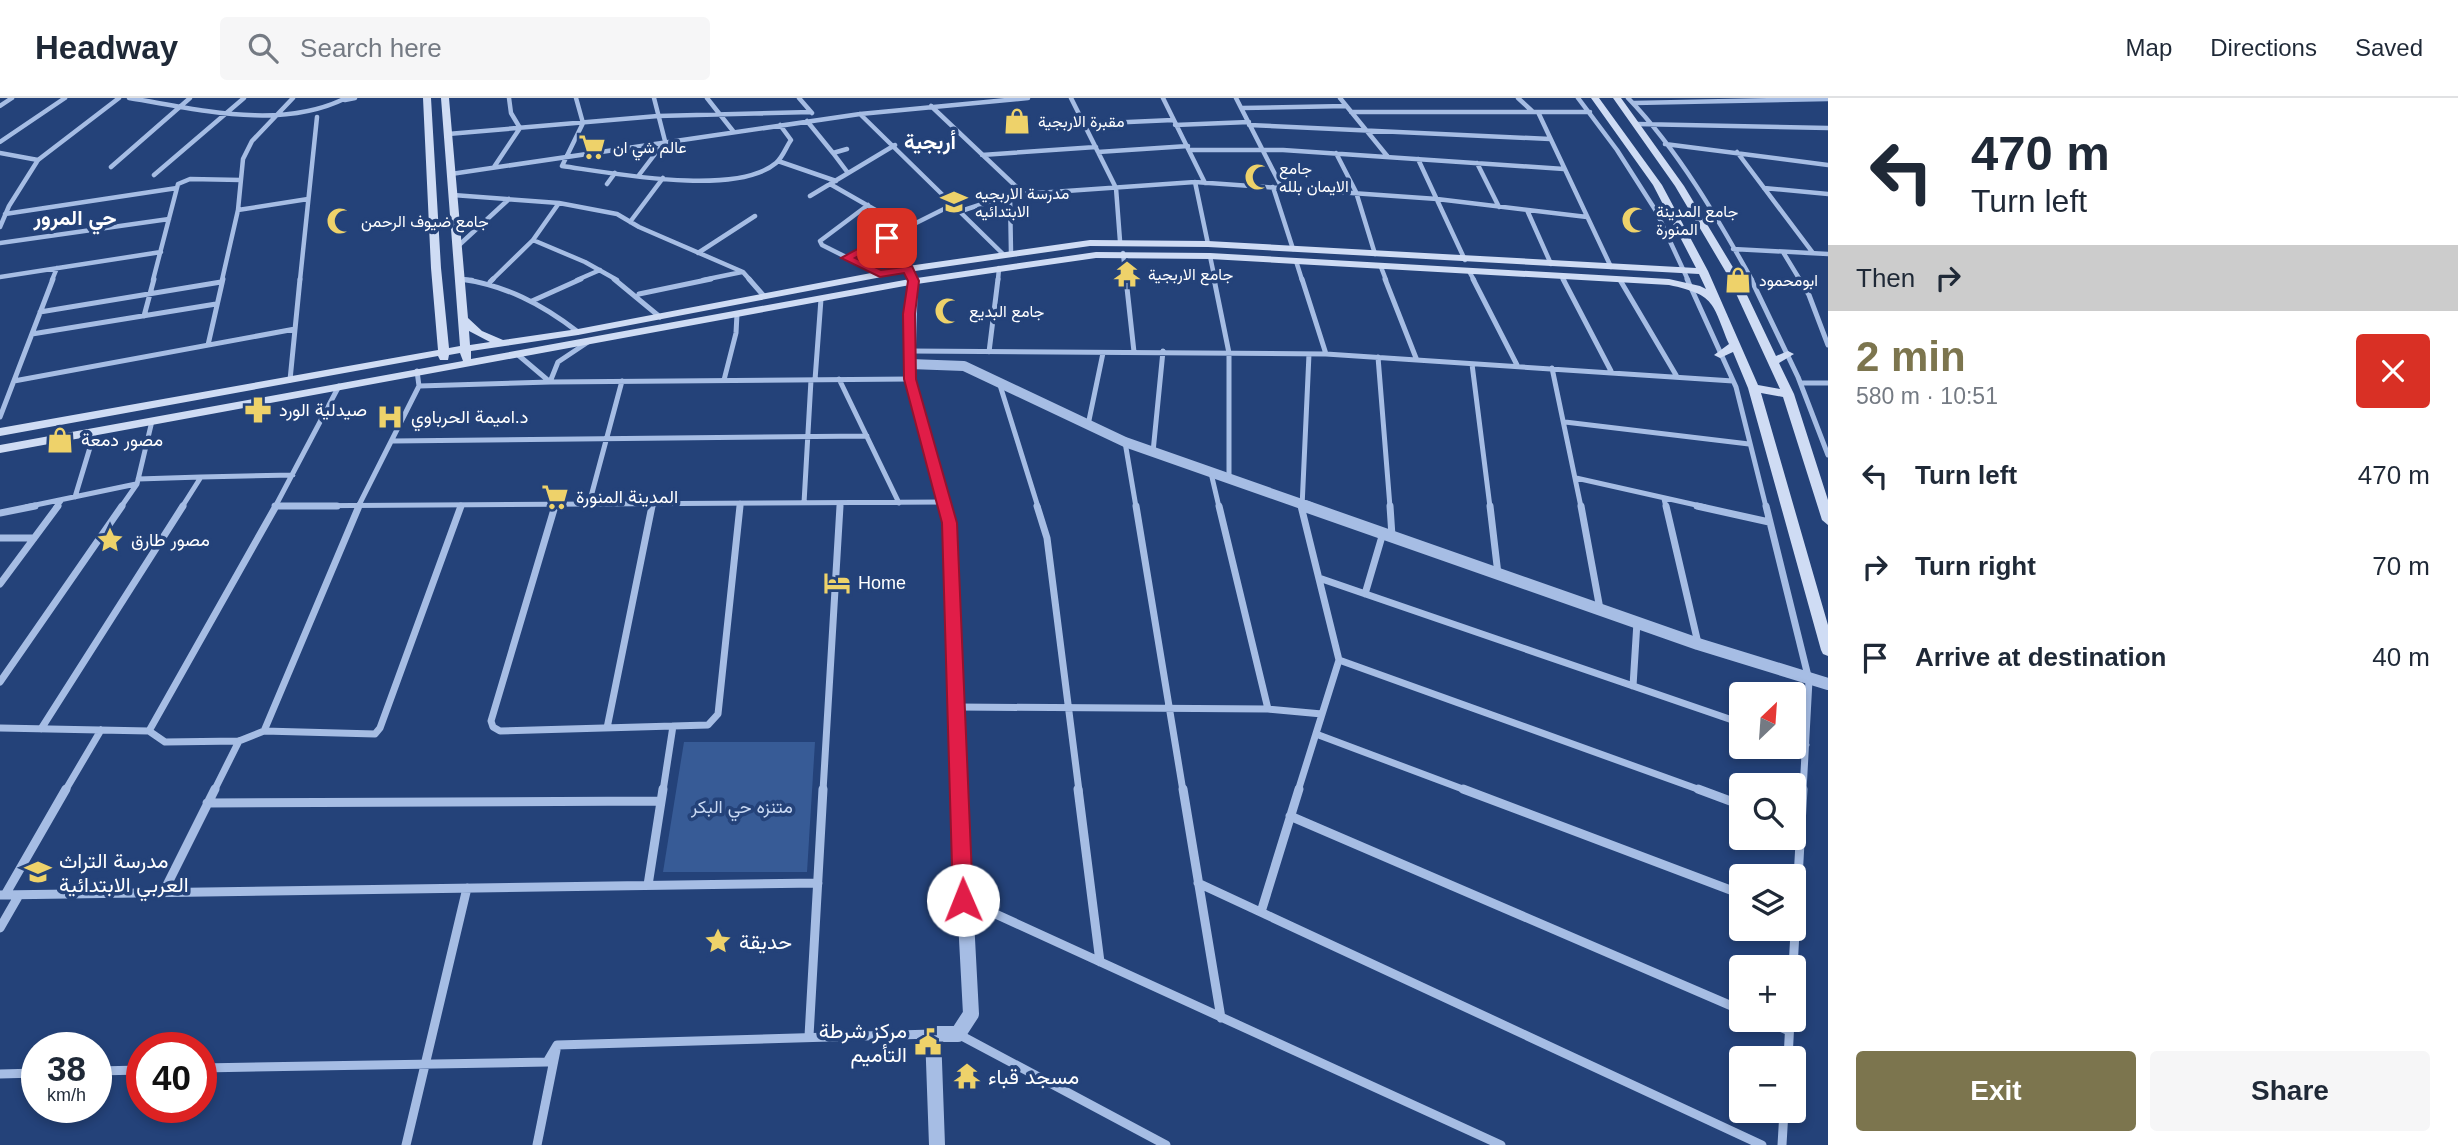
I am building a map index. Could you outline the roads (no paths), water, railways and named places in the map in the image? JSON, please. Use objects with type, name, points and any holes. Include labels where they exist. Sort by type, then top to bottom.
[{"type":"main road","points":[[427,98],[445,366]]},
{"type":"main road","points":[[445,98],[466,362]]},
{"type":"main road","points":[[1595,98],[1657,184],[1703,271],[1754,388],[1828,650]]},
{"type":"main road","points":[[1617,98],[1679,186],[1732,274],[1788,394],[1828,520]]},
{"type":"main road","points":[[428,123],[438,125],[447,120]]},
{"type":"main road","points":[[429,141],[439,135],[448,136]]},
{"type":"main road","points":[[0,432],[444,352],[578,332],[908,269],[1120,241],[1703,271]]},
{"type":"main road","points":[[0,449],[914,281],[1124,253],[1636,281],[1690,286],[1715,299]]},
{"type":"main road","points":[[1628,268],[1636,281]]},
{"type":"main road","points":[[439,300],[461,297]]},
{"type":"main road","points":[[463,319],[484,337],[507,343]]},
{"type":"main road","points":[[396,361],[420,354],[434,346],[441,329]]},
{"type":"main road","points":[[1720,355],[1735,345]]},
{"type":"main road","points":[[1773,362],[1788,354]]},
{"type":"main road","points":[[1754,388],[1788,394]]},
{"type":"main road","points":[[152,421],[173,402]]},
{"type":"street","points":[[0,106],[12,98]]},
{"type":"street","points":[[0,142],[65,98]]},
{"type":"street","points":[[0,227],[38,160],[119,98]]},
{"type":"street","points":[[129,98],[228,114],[275,116],[314,110],[355,98]]},
{"type":"street","points":[[111,167],[190,98]]},
{"type":"street","points":[[154,175],[244,98]]},
{"type":"street","points":[[208,345],[238,210],[243,159],[252,141],[293,98]]},
{"type":"street","points":[[509,98],[511,113],[520,128]]},
{"type":"street","points":[[576,98],[583,124],[562,166],[663,178],[742,179],[778,160],[791,140],[780,125]]},
{"type":"street","points":[[654,98],[665,141]]},
{"type":"street","points":[[707,98],[733,131]]},
{"type":"street","points":[[799,98],[817,120]]},
{"type":"street","points":[[451,174],[860,114],[967,100],[1028,98]]},
{"type":"street","points":[[1071,98],[1116,188],[1120,241]]},
{"type":"street","points":[[1163,98],[1205,183]]},
{"type":"street","points":[[1236,98],[1265,150],[1282,188]]},
{"type":"street","points":[[1340,98],[1388,157]]},
{"type":"street","points":[[1518,98],[1535,112],[1550,139],[1611,267]]},
{"type":"street","points":[[1578,98],[1656,211],[1733,381],[1809,680],[1806,746]]},
{"type":"street","points":[[1628,98],[1665,144],[1709,207],[1733,249],[1788,354],[1828,455]]},
{"type":"street","points":[[1634,103],[1828,99]]},
{"type":"street","points":[[930,106],[1024,194]]},
{"type":"street","points":[[1242,108],[1346,106]]},
{"type":"street","points":[[448,136],[658,116],[811,111]]},
{"type":"street","points":[[1351,112],[1590,112]]},
{"type":"street","points":[[860,114],[1007,254]]},
{"type":"street","points":[[290,380],[317,117]]},
{"type":"street","points":[[807,121],[848,173]]},
{"type":"street","points":[[1084,124],[1249,124],[1550,139]]},
{"type":"street","points":[[1637,124],[1828,128]]},
{"type":"street","points":[[494,167],[520,128]]},
{"type":"street","points":[[639,175],[665,141]]},
{"type":"street","points":[[1665,144],[1828,165]]},
{"type":"street","points":[[810,197],[895,145]]},
{"type":"street","points":[[982,155],[1097,149],[1189,148],[1336,153],[1564,169]]},
{"type":"street","points":[[833,153],[847,149]]},
{"type":"street","points":[[1737,152],[1813,253]]},
{"type":"street","points":[[0,153],[38,160]]},
{"type":"street","points":[[1336,153],[1356,192],[1375,254]]},
{"type":"street","points":[[1418,159],[1465,260]]},
{"type":"street","points":[[778,160],[833,183],[907,228]]},
{"type":"street","points":[[1476,163],[1499,207]]},
{"type":"street","points":[[607,184],[615,173]]},
{"type":"street","points":[[630,222],[663,178]]},
{"type":"street","points":[[144,316],[177,188],[185,180],[241,180]]},
{"type":"street","points":[[961,211],[1010,195],[1195,182],[1356,192],[1587,217]]},
{"type":"street","points":[[1195,182],[1208,244]]},
{"type":"street","points":[[1273,187],[1293,249]]},
{"type":"street","points":[[5,214],[177,188]]},
{"type":"street","points":[[1764,188],[1828,194]]},
{"type":"street","points":[[453,195],[559,203],[617,214],[743,272],[763,295]]},
{"type":"street","points":[[1007,254],[1010,195]]},
{"type":"street","points":[[238,210],[308,199]]},
{"type":"street","points":[[457,247],[509,199]]},
{"type":"street","points":[[490,282],[533,240],[559,203]]},
{"type":"street","points":[[846,258],[954,204]]},
{"type":"street","points":[[868,205],[820,241],[822,245],[880,274]]},
{"type":"street","points":[[1527,209],[1551,264]]},
{"type":"street","points":[[698,253],[755,216]]},
{"type":"street","points":[[0,243],[170,219]]},
{"type":"street","points":[[533,240],[587,262],[639,294],[660,317]]},
{"type":"street","points":[[1733,249],[1828,254]]},
{"type":"street","points":[[0,277],[161,252]]},
{"type":"street","points":[[1783,252],[1809,295],[1828,345]]},
{"type":"street","points":[[1124,253],[1134,352]]},
{"type":"street","points":[[1210,256],[1229,353],[1229,479]]},
{"type":"street","points":[[1296,261],[1326,354]]},
{"type":"street","points":[[1381,267],[1416,358]]},
{"type":"street","points":[[0,416],[57,268]]},
{"type":"street","points":[[989,352],[999,268]]},
{"type":"street","points":[[908,269],[914,281],[909,314],[910,379],[950,523],[963,900],[971,1014],[958,1034]]},
{"type":"street","points":[[532,301],[600,270]]},
{"type":"street","points":[[639,294],[743,272]]},
{"type":"street","points":[[1470,272],[1517,365]]},
{"type":"street","points":[[1563,278],[1611,371]]},
{"type":"street","points":[[460,279],[490,282],[532,301],[578,332]]},
{"type":"street","points":[[1620,280],[1676,375]]},
{"type":"street","points":[[40,312],[220,282]]},
{"type":"street","points":[[804,503],[806,437],[821,299]]},
{"type":"street","points":[[32,334],[216,304]]},
{"type":"street","points":[[724,380],[736,333],[737,314]]},
{"type":"street","points":[[14,380],[295,329]]},
{"type":"street","points":[[550,382],[558,362],[591,340]]},
{"type":"street","points":[[1153,453],[1163,351]]},
{"type":"street","points":[[910,358],[989,352],[1326,354],[1676,375],[1733,381]]},
{"type":"street","points":[[516,353],[533,364],[538,376],[550,382]]},
{"type":"street","points":[[1088,425],[1103,353]]},
{"type":"street","points":[[1261,912],[1339,660],[1301,505],[1309,354]]},
{"type":"street","points":[[1365,594],[1387,535],[1378,357]]},
{"type":"street","points":[[910,358],[953,364],[999,382],[1125,443],[1698,644],[1828,684]]},
{"type":"street","points":[[1472,364],[1499,574]]},
{"type":"street","points":[[1552,368],[1566,422],[1600,610]]},
{"type":"street","points":[[264,731],[359,505],[419,386],[417,371]]},
{"type":"street","points":[[839,379],[899,503]]},
{"type":"street","points":[[419,386],[550,382],[910,379]]},
{"type":"street","points":[[589,504],[622,381]]},
{"type":"street","points":[[999,382],[1047,538],[1100,962]]},
{"type":"street","points":[[1801,383],[1828,383]]},
{"type":"street","points":[[149,731],[293,475],[339,386]]},
{"type":"street","points":[[0,682],[137,481],[152,421]]},
{"type":"street","points":[[1566,422],[1749,444]]},
{"type":"street","points":[[75,497],[95,431]]},
{"type":"street","points":[[393,441],[867,436]]},
{"type":"street","points":[[1125,443],[1221,1018]]},
{"type":"street","points":[[1212,473],[1268,709]]},
{"type":"street","points":[[0,513],[137,481],[293,475]]},
{"type":"street","points":[[41,729],[201,477]]},
{"type":"street","points":[[1576,478],[1769,522]]},
{"type":"street","points":[[1664,499],[1698,644]]},
{"type":"street","points":[[0,584],[61,500]]},
{"type":"street","points":[[275,506],[945,502]]},
{"type":"street","points":[[555,505],[491,721],[493,727],[500,731],[708,725],[718,714],[740,503]]},
{"type":"street","points":[[809,1036],[840,503]]},
{"type":"street","points":[[607,728],[652,504]]},
{"type":"street","points":[[0,728],[149,731],[165,742],[239,741],[264,731],[375,734],[380,728],[461,505]]},
{"type":"street","points":[[0,538],[34,538]]},
{"type":"street","points":[[1319,578],[1729,719]]},
{"type":"street","points":[[1633,686],[1637,622]]},
{"type":"street","points":[[1339,660],[1729,802]]},
{"type":"street","points":[[958,706],[1268,709],[1322,714]]},
{"type":"street","points":[[648,885],[659,801],[673,726]]},
{"type":"street","points":[[3,895],[101,730]]},
{"type":"street","points":[[1316,734],[1729,889]]},
{"type":"street","points":[[163,893],[239,741]]},
{"type":"street","points":[[207,803],[659,801]]},
{"type":"street","points":[[1290,816],[1729,1005]]},
{"type":"street","points":[[3,895],[818,883]]},
{"type":"street","points":[[1198,883],[1762,1145]]},
{"type":"street","points":[[406,1145],[467,888]]},
{"type":"street","points":[[0,928],[19,895]]},
{"type":"street","points":[[963,900],[1501,1145]]},
{"type":"street","points":[[933,1034],[937,1145]]},
{"type":"street","points":[[557,1045],[958,1034],[1166,1145]]},
{"type":"street","points":[[217,1068],[547,1062],[557,1045]]},
{"type":"street","points":[[537,1145],[557,1045]]},
{"type":"street","points":[[0,1074],[21,1073]]},
{"type":"street","points":[[1783,1145],[1784,1123]]},
{"type":"place","name":"مقبرة الاربجية","points":[[1017,121]]},
{"type":"place","name":"عالم شي ان","points":[[592,147]]},
{"type":"place","name":"جامع الايمان بلله","points":[[1258,177]]},
{"type":"place","name":"مدرسة الاربجيه الابتدائيه","points":[[954,202]]},
{"type":"place","name":"جامع المدينة المنورة","points":[[1635,220]]},
{"type":"place","name":"جامع ضيوف الرحمن","points":[[340,221]]},
{"type":"place","name":"جامع الاربجية","points":[[1127,274]]},
{"type":"place","name":"ابومحمود","points":[[1738,280]]},
{"type":"place","name":"جامع البديع","points":[[948,311]]},
{"type":"place","name":"صيدلية الورد","points":[[258,410]]},
{"type":"place","name":"د.اميمة الحرباوي","points":[[390,417]]},
{"type":"place","name":"مصور دمعة","points":[[60,440]]},
{"type":"place","name":"المدينة المنورة","points":[[555,497]]},
{"type":"place","name":"مصور طارق","points":[[110,540]]},
{"type":"place","name":"Home","points":[[837,583]]},
{"type":"place","name":"مدرسة التراث العربي الابتدائية","points":[[38,872]]},
{"type":"place","name":"حديقة","points":[[718,941]]},
{"type":"place","name":"مركز شرطة التأميم","points":[[928,1042]]},
{"type":"place","name":"مسجد قباء","points":[[967,1076]]},
{"type":"district","name":"أربجية","points":[[930,141]]},
{"type":"district","name":"حي المرور","points":[[75,217]]},
{"type":"park label","name":"متنزه حي البكر","points":[[742,807]]}]
